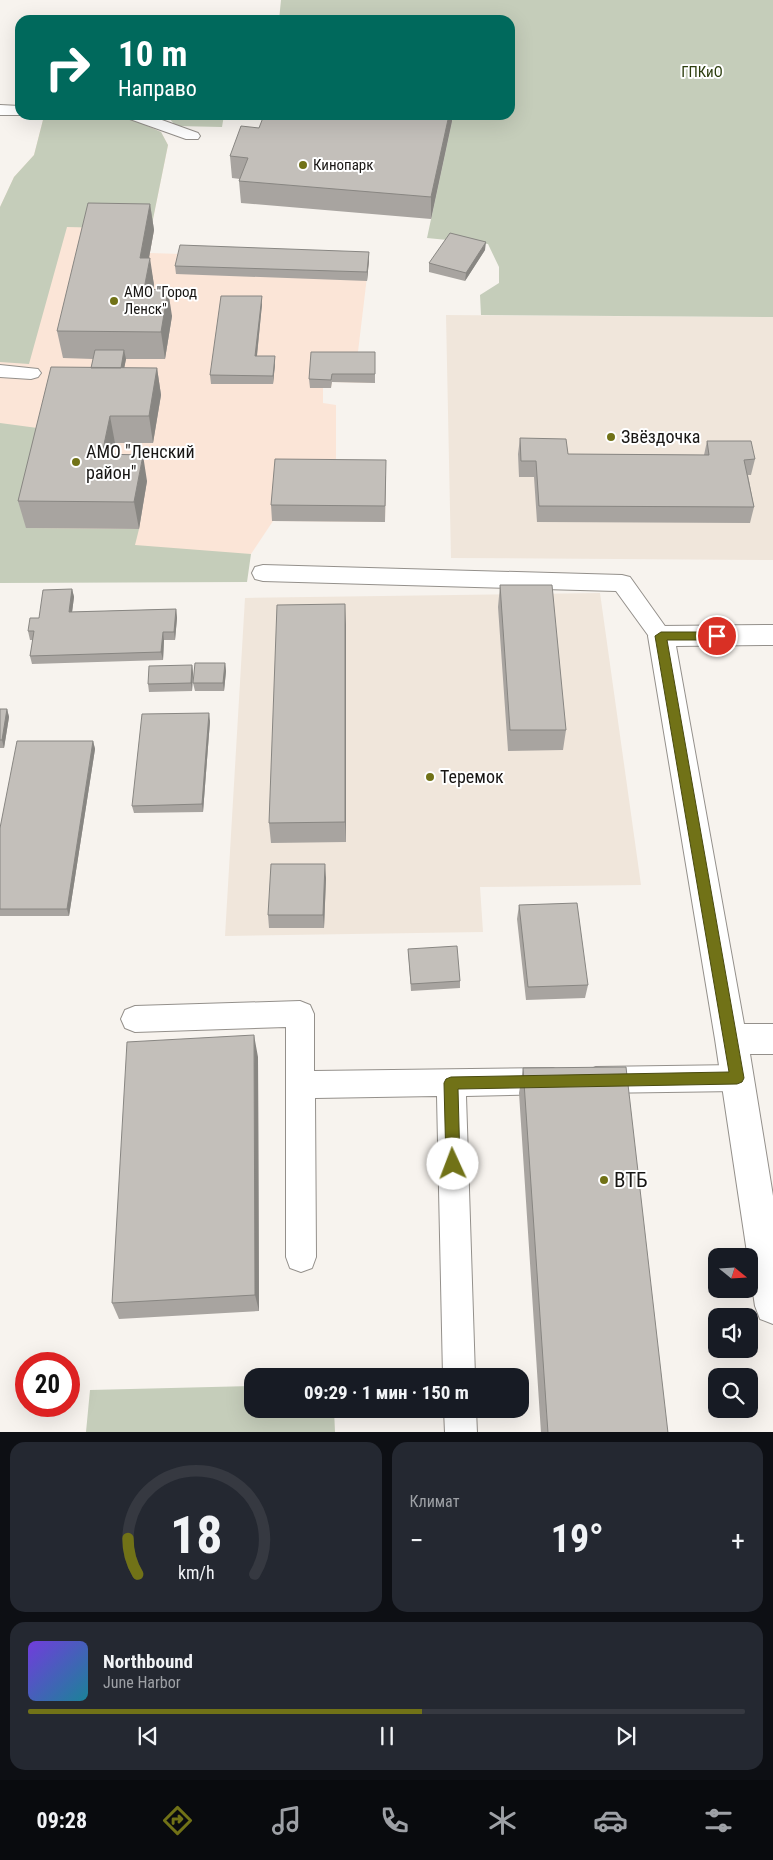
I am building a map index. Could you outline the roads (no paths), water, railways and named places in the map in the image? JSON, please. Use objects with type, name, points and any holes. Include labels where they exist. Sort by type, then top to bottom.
[{"type":"street","points":[[773,635],[661,636],[731,1039],[773,1306]]},
{"type":"street","points":[[731,1039],[773,1039]]},
{"type":"lane","points":[[0,110],[15,111]]},
{"type":"lane","points":[[147,120],[192,136]]},
{"type":"lane","points":[[0,371],[31,373]]},
{"type":"lane","points":[[263,573],[622,583],[661,636]]},
{"type":"lane","points":[[135,1019],[300,1014],[301,1256]]},
{"type":"lane","points":[[300,1085],[737,1078]]},
{"type":"lane","points":[[451,1083],[459,1368]]},
{"type":"lane","points":[[460,1418],[461,1432]]},
{"type":"place","name":"Кинопарк","points":[[303,165]]},
{"type":"place","name":"АМО \"Город Ленск\"","points":[[114,301]]},
{"type":"place","name":"Звёздочка","points":[[611,437]]},
{"type":"place","name":"АМО \"Ленский район\"","points":[[76,462]]},
{"type":"place","name":"Теремок","points":[[430,777]]},
{"type":"place","name":"ВТБ","points":[[604,1180]]},
{"type":"park label","name":"ГПКиО","points":[[702,72]]}]
